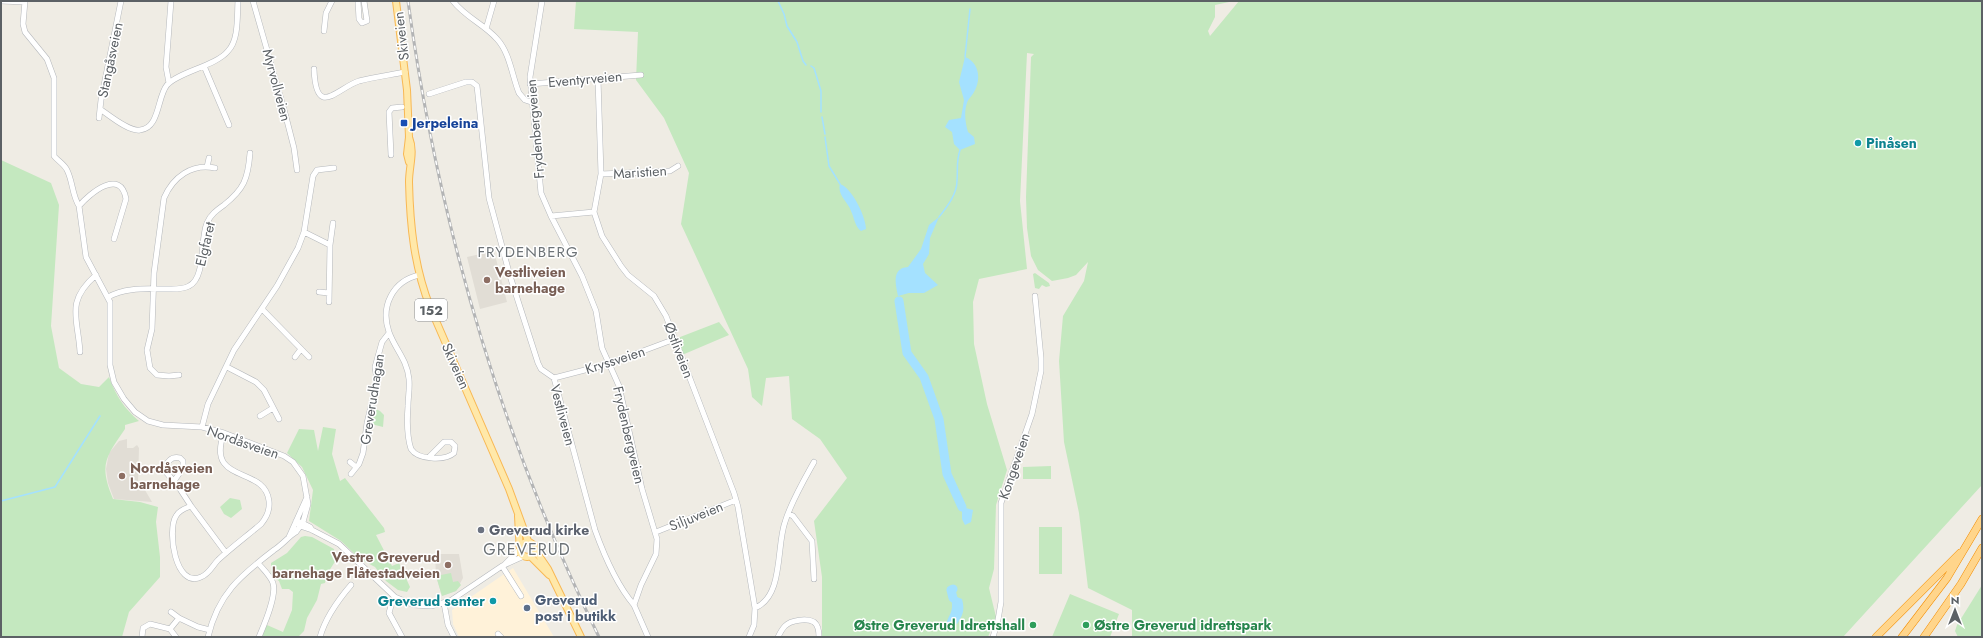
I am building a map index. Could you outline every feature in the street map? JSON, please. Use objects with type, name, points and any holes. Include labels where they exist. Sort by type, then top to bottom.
[{"type":"highway","points":[[1902,637],[1936,594],[1982,519]]},
{"type":"highway","points":[[1876,637],[1969,542]]},
{"type":"highway","points":[[1924,637],[1961,584],[1982,548]]},
{"type":"main road","name":"Skiveien","points":[[396,1],[405,72],[409,137],[413,155],[410,164],[410,223],[419,275],[430,307],[503,474],[528,541]]},
{"type":"main road","name":"Skiveien","points":[[518,515],[520,548]]},
{"type":"main road","points":[[520,548],[528,541]]},
{"type":"main road","name":"152","points":[[528,541],[532,543],[548,569],[550,576],[581,637]]},
{"type":"main road","name":"152","points":[[520,548],[550,576]]},
{"type":"main road","points":[[527,556],[535,550]]},
{"type":"street","points":[[1,1],[25,2]]},
{"type":"street","name":"Stangåsveien","points":[[99,118],[121,1]]},
{"type":"street","points":[[169,83],[166,67],[171,1]]},
{"type":"street","points":[[100,109],[122,124],[136,130],[145,129],[152,121],[162,94],[169,83],[204,66],[228,52],[232,47],[235,36],[238,1]]},
{"type":"street","name":"Myrvollveien","points":[[253,1],[285,113],[294,148],[297,170]]},
{"type":"street","points":[[324,31],[326,13],[332,1]]},
{"type":"street","points":[[358,1],[359,19],[362,24],[367,21],[364,1]]},
{"type":"street","points":[[453,1],[459,8],[497,38],[505,50],[519,93],[525,100],[531,102]]},
{"type":"street","points":[[486,29],[494,1]]},
{"type":"street","name":"Frydenbergveien","points":[[542,1],[532,56],[530,84],[539,184],[544,202],[579,270],[596,311],[602,348],[608,364],[615,376],[624,401],[642,489],[656,532],[656,554],[641,585],[634,605]]},
{"type":"street","name":"Nordåsveien","points":[[25,2],[23,24],[25,32],[47,59],[54,78],[54,156],[67,170],[72,182],[75,201],[79,206],[86,257],[108,297],[111,316],[109,349],[110,365],[114,382],[124,399],[135,412],[148,421],[163,426],[202,427],[224,433],[289,459],[297,466],[303,476],[307,497],[308,504],[301,524]]},
{"type":"street","points":[[204,66],[229,125]]},
{"type":"street","name":"Skiveien","points":[[314,69],[316,90],[320,94],[329,97],[334,96],[359,81],[405,72]]},
{"type":"street","name":"Eventyrveien","points":[[530,84],[641,75]]},
{"type":"street","name":"Østliveien","points":[[598,79],[601,174],[594,212],[602,236],[621,266],[660,304],[675,339],[736,500],[755,608],[756,619],[749,637]]},
{"type":"street","name":"Vestliveien","points":[[429,94],[466,82],[472,82],[476,86],[480,106],[489,198],[497,230],[538,363],[541,369],[554,378],[595,530],[603,551],[628,598],[634,605]]},
{"type":"street","points":[[391,156],[389,112],[392,108],[402,107]]},
{"type":"street","name":"Elgfaret","points":[[108,297],[132,289],[182,289],[190,286],[195,281],[199,270],[207,223],[212,215],[232,198],[244,184],[248,176],[250,153]]},
{"type":"street","points":[[207,167],[209,158]]},
{"type":"street","points":[[243,160],[249,161]]},
{"type":"street","name":"Maristien","points":[[601,174],[670,171],[678,166]]},
{"type":"street","points":[[179,375],[157,375],[150,368],[147,350],[152,329],[153,289],[164,198],[168,190],[179,177],[188,170],[207,167],[215,168]]},
{"type":"street","points":[[202,427],[208,404],[234,350],[262,309],[291,262],[304,232],[313,176],[317,170],[334,168]]},
{"type":"street","points":[[79,206],[102,186],[111,184],[120,187],[126,199],[114,239]]},
{"type":"street","points":[[551,216],[594,212]]},
{"type":"street","points":[[329,302],[330,245],[333,223]]},
{"type":"street","points":[[304,232],[330,245]]},
{"type":"street","name":"Greverudhagan","points":[[419,275],[402,282],[392,294],[386,317],[389,332],[403,356],[408,369],[410,391],[408,407],[411,449],[419,456],[429,457],[451,456],[455,451],[455,446],[451,442],[444,442],[429,457]]},
{"type":"street","points":[[80,352],[76,328],[76,302],[82,289],[96,276]]},
{"type":"street","points":[[319,292],[329,293]]},
{"type":"street","name":"Kongeveien","points":[[993,637],[1001,602],[1001,502],[1032,414],[1041,371],[1042,358],[1035,296]]},
{"type":"street","points":[[262,309],[309,357]]},
{"type":"street","name":"Greverudhagan","points":[[351,474],[363,453],[367,423],[377,381],[375,367],[382,342],[389,332]]},
{"type":"street","name":"Kryssveien","points":[[554,378],[608,364],[675,339]]},
{"type":"street","points":[[295,357],[301,349]]},
{"type":"street","points":[[227,366],[256,382],[264,390],[279,419]]},
{"type":"street","points":[[170,376],[171,383]]},
{"type":"street","points":[[260,416],[273,408]]},
{"type":"street","points":[[191,506],[178,512],[173,521],[174,546],[177,563],[180,571],[188,577],[200,578],[205,575],[226,553],[266,518],[269,504],[266,492],[260,484],[237,473],[224,464],[220,452],[224,433]]},
{"type":"street","points":[[174,481],[183,468],[183,462],[180,458],[173,458],[165,466],[166,473],[174,481],[226,553]]},
{"type":"street","name":"Greverudhagan","points":[[350,462],[356,467]]},
{"type":"street","points":[[755,608],[763,604],[769,598],[776,575],[782,531],[814,462]]},
{"type":"street","points":[[289,537],[307,497]]},
{"type":"street","name":"Siljuveien","points":[[656,532],[736,500]]},
{"type":"street","points":[[789,514],[793,516],[812,541],[814,579]]},
{"type":"street","points":[[296,522],[310,527],[312,530],[339,544],[395,597],[408,603],[420,606],[444,603],[462,594],[503,565],[520,548]]},
{"type":"street","points":[[208,637],[215,612],[227,592],[239,578],[296,532],[301,524]]},
{"type":"street","points":[[503,565],[527,556]]},
{"type":"street","points":[[258,563],[271,579],[273,586],[266,620],[258,637]]},
{"type":"street","points":[[503,565],[521,596]]},
{"type":"street","points":[[320,637],[328,618],[351,585]]},
{"type":"street","points":[[395,597],[389,613],[402,637]]},
{"type":"street","points":[[444,603],[448,625],[454,637]]},
{"type":"street","points":[[634,605],[648,637]]},
{"type":"street","points":[[171,612],[179,618],[198,627],[210,630]]},
{"type":"street","points":[[170,629],[179,618]]},
{"type":"street","points":[[778,637],[784,626],[790,622],[802,621],[813,622],[817,626],[819,637]]},
{"type":"street","points":[[142,637],[141,631],[146,625],[159,625],[170,629],[176,637]]},
{"type":"shaded area","name":"Vestliveien barnehage","points":[[494,251],[507,302],[480,309],[467,257]]},
{"type":"shaded area","name":"Nordåsveien barnehage","points":[[127,439],[127,448],[133,448],[137,445],[139,448],[138,483],[142,485],[152,502],[114,499],[108,483],[106,469],[109,453],[119,441]]},
{"type":"shaded area","name":"Vestre Greverud barnehage Flåtestadveien","points":[[435,554],[459,554],[463,578],[456,591],[442,596],[436,576]]},
{"type":"shaded area","points":[[513,568],[554,637],[459,637],[453,624],[452,610]]},
{"type":"green space","points":[[576,1],[1234,1],[1215,5],[1215,17],[1208,31],[1210,36],[1239,1],[1982,1],[1982,485],[1843,637],[1132,637],[1132,610],[1088,588],[1079,513],[1064,442],[1059,361],[1063,316],[1084,281],[1088,262],[1076,275],[1052,281],[1038,270],[1031,256],[1027,228],[1026,197],[1031,57],[1034,54],[1027,53],[1020,201],[1027,269],[979,279],[973,302],[974,344],[987,404],[1007,470],[996,505],[994,569],[989,588],[996,617],[988,637],[822,637],[822,577],[814,521],[847,478],[820,439],[792,419],[789,376],[766,378],[762,406],[752,397],[748,369],[681,224],[689,173],[664,118],[636,80],[638,32],[574,29]]},
{"type":"green space","points":[[1,160],[51,183],[59,205],[51,326],[59,368],[81,384],[99,387],[109,377],[121,401],[139,421],[125,425],[125,429],[113,447],[106,462],[106,478],[113,499],[140,502],[158,507],[156,522],[160,557],[160,577],[129,612],[122,637],[1,637]]},
{"type":"green space","points":[[1035,273],[1049,283],[1050,286],[1046,287],[1042,285],[1039,289],[1035,288],[1033,274]]},
{"type":"green space","points":[[719,322],[729,335],[682,355],[675,339]]},
{"type":"green space","points":[[371,407],[380,411],[384,415],[383,427],[367,423]]},
{"type":"green space","points":[[323,427],[336,429],[332,454],[340,481],[345,478],[384,528],[385,532],[376,535],[392,566],[399,563],[410,587],[407,592],[398,590],[386,581],[375,567],[360,559],[341,541],[309,521],[313,490],[302,467],[287,453],[299,429],[314,430],[318,451]]},
{"type":"green space","points":[[1051,466],[1051,479],[1023,479],[1023,467]]},
{"type":"green space","points":[[230,498],[240,500],[242,509],[231,518],[224,514],[220,507]]},
{"type":"green space","points":[[1039,527],[1062,527],[1062,574],[1039,574]]},
{"type":"green space","points":[[301,537],[312,537],[334,549],[336,560],[327,574],[325,583],[321,584],[317,600],[307,618],[304,631],[298,637],[263,637],[262,634],[267,625],[283,632],[292,610],[293,592],[289,589],[282,589],[279,581],[271,576],[271,563],[287,553]]},
{"type":"green space","points":[[451,573],[453,582],[458,581],[461,585],[456,591],[442,596],[436,576]]},
{"type":"green space","points":[[1982,585],[1982,637],[1958,637],[1955,631],[1957,625]]},
{"type":"green space","name":"Østre Greverud idrettspark","points":[[1070,594],[1119,614],[1110,637],[1052,637]]},
{"type":"water","points":[[965,57],[974,63],[978,72],[978,82],[966,106],[965,113],[968,132],[974,137],[975,144],[960,150],[954,144],[952,132],[945,127],[949,120],[961,118],[964,100],[959,82]]},
{"type":"water","points":[[840,184],[845,187],[854,197],[864,217],[866,229],[861,231],[857,227],[850,208],[841,195],[839,188]]},
{"type":"water","points":[[939,217],[930,238],[929,254],[923,264],[925,273],[938,285],[924,293],[909,293],[898,296],[896,286],[897,273],[899,270],[908,267],[921,249],[929,225]]},
{"type":"water","points":[[962,507],[973,510],[971,522],[965,525],[962,519]]},
{"type":"water","points":[[957,597],[962,599],[963,612],[957,624],[952,622],[951,630],[948,631],[946,624],[952,608],[951,598]]},
{"type":"waterway","points":[[778,1],[784,14],[787,26],[797,42],[803,61],[806,65]]},
{"type":"waterway","points":[[965,57],[970,9]]},
{"type":"waterway","points":[[811,66],[814,68],[821,91],[821,112]]},
{"type":"waterway","points":[[822,117],[825,134]]},
{"type":"waterway","points":[[825,137],[829,166],[840,184]]},
{"type":"waterway","points":[[939,217],[948,205],[957,186],[960,150]]},
{"type":"waterway","points":[[899,301],[907,353],[924,377],[939,419],[947,474],[962,507]]},
{"type":"waterway","points":[[1,501],[55,487],[100,416]]},
{"type":"waterway","points":[[953,589],[951,590],[953,598]]},
{"type":"railway","points":[[408,1],[421,83],[437,165],[456,246],[478,326],[503,406],[532,484],[564,561],[599,637]]},
{"type":"place","name":"Jerpeleina","points":[[404,123]]},
{"type":"place","name":"Pinåsen","points":[[1858,143]]},
{"type":"place","name":"Vestliveien barnehage","points":[[487,280]]},
{"type":"place","name":"Nordåsveien barnehage","points":[[122,476]]},
{"type":"place","name":"Greverud kirke","points":[[481,530]]},
{"type":"place","name":"Vestre Greverud barnehage Flåtestadveien","points":[[448,565]]},
{"type":"place","name":"Greverud senter","points":[[493,601]]},
{"type":"place","name":"Greverud post i butikk","points":[[527,608]]},
{"type":"place","name":"Østre Greverud Idrettshall","points":[[1033,625]]},
{"type":"place","name":"Østre Greverud idrettspark","points":[[1086,625]]},
{"type":"district","name":"FRYDENBERG","points":[[528,252]]},
{"type":"district","name":"GREVERUD","points":[[527,549]]}]
